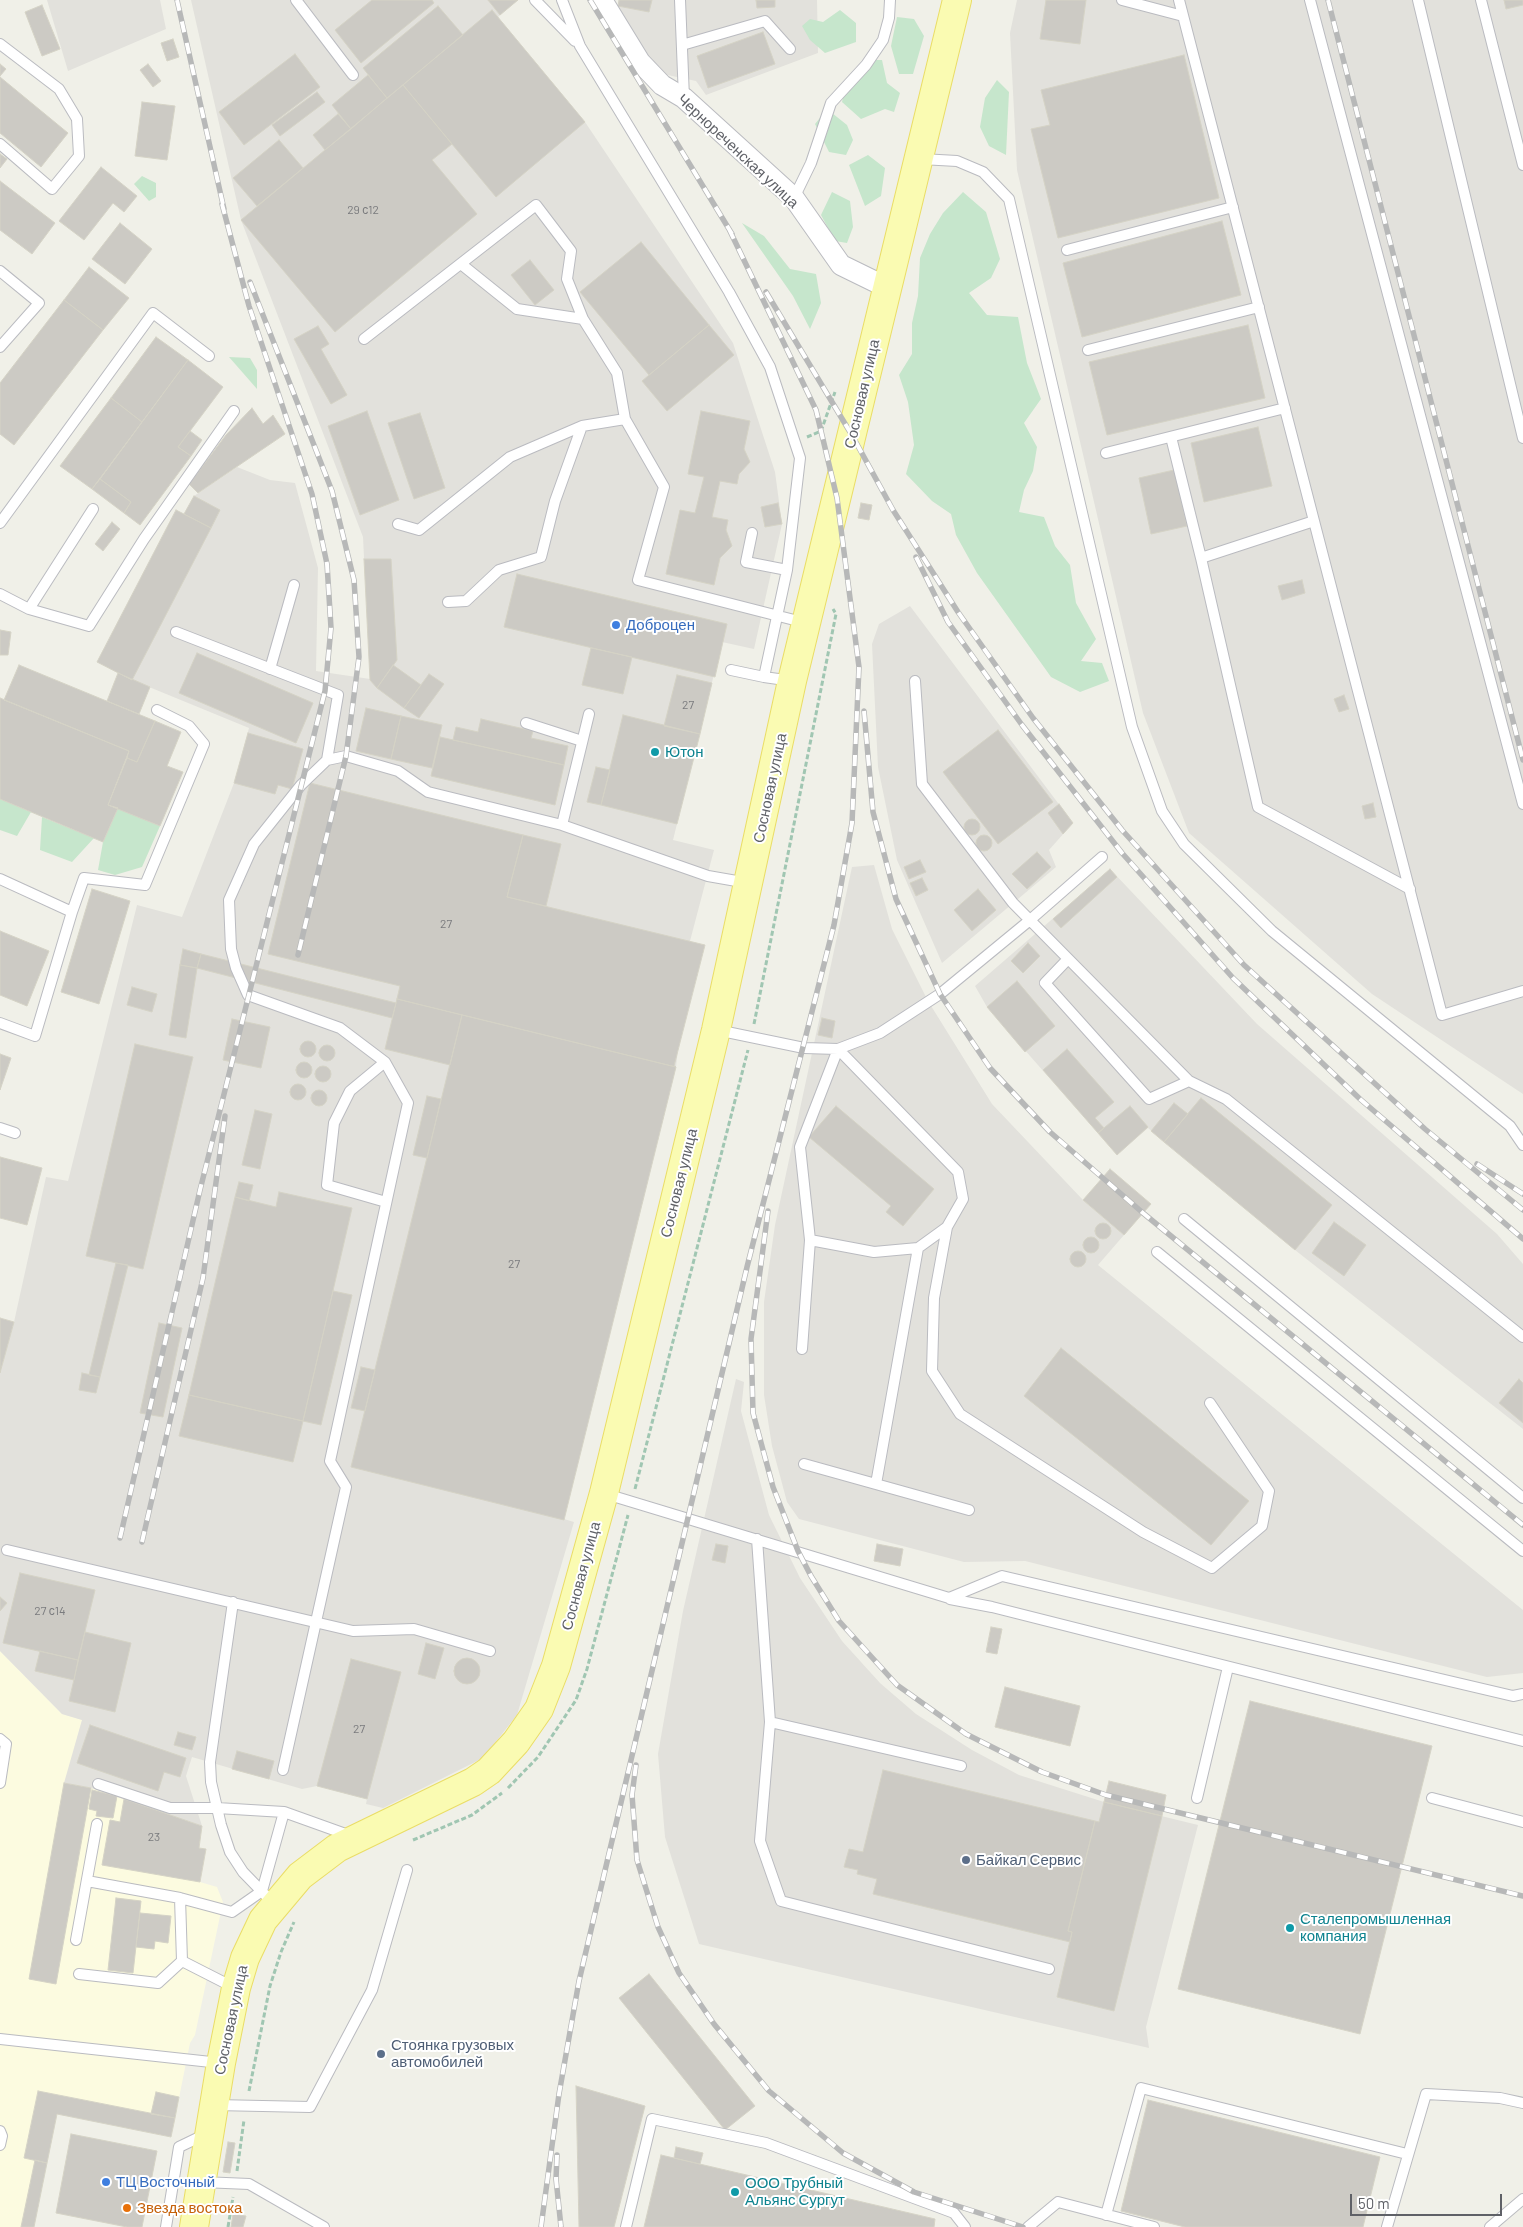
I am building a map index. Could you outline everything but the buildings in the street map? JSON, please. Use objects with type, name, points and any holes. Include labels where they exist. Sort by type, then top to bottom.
[{"type":"main road","name":"Сосновая улица","points":[[194,2227],[221,2063],[236,1988],[255,1934],[278,1904],[317,1861],[354,1838],[473,1782],[502,1759],[539,1709],[556,1666],[604,1493],[716,1030],[750,883],[792,681],[958,0]]},
{"type":"street","name":"Чернореченская улица","points":[[602,0],[640,62],[662,85],[684,98],[794,198],[842,265],[888,288]]},
{"type":"lane","points":[[535,0],[580,46]]},
{"type":"lane","points":[[562,0],[580,46],[729,292],[770,367],[800,458],[787,570],[764,677]]},
{"type":"lane","points":[[680,0],[684,98]]},
{"type":"lane","points":[[794,198],[811,163],[831,103],[866,65],[883,40],[889,18],[890,0]]},
{"type":"lane","points":[[1122,0],[1183,16]]},
{"type":"lane","points":[[1179,0],[1442,1015],[1523,991]]},
{"type":"lane","points":[[1310,0],[1523,804]]},
{"type":"lane","points":[[1418,0],[1523,438]]},
{"type":"lane","points":[[1481,0],[1523,165]]},
{"type":"lane","points":[[298,1],[353,74]]},
{"type":"lane","points":[[682,45],[765,22],[790,49]]},
{"type":"lane","points":[[0,44],[59,89],[77,119],[79,156],[52,189],[0,144]]},
{"type":"lane","points":[[920,158],[957,161],[983,172],[1009,199],[1132,727],[1162,811],[1184,844],[1272,931],[1510,1126],[1523,1145]]},
{"type":"lane","points":[[364,340],[536,205],[571,252],[567,279],[583,319],[618,373],[625,419],[664,487],[638,580],[777,614],[810,611]]},
{"type":"lane","points":[[1066,250],[1233,206]]},
{"type":"lane","points":[[461,264],[517,309],[583,319]]},
{"type":"lane","points":[[0,271],[39,303],[0,347]]},
{"type":"lane","points":[[1088,350],[1259,307]]},
{"type":"lane","points":[[0,523],[153,313],[209,356]]},
{"type":"lane","points":[[1106,453],[1285,408]]},
{"type":"lane","points":[[0,594],[29,609],[89,626],[144,539],[234,411]]},
{"type":"lane","points":[[398,524],[419,530],[510,457],[582,426],[625,419]]},
{"type":"lane","points":[[448,602],[466,601],[499,570],[541,557],[555,501],[582,426]]},
{"type":"lane","points":[[1172,437],[1258,807],[1410,889]]},
{"type":"lane","points":[[29,609],[93,509]]},
{"type":"lane","points":[[1201,558],[1314,521]]},
{"type":"lane","points":[[752,533],[746,562],[787,570]]},
{"type":"lane","points":[[270,669],[294,585]]},
{"type":"lane","points":[[176,632],[338,695],[327,760]]},
{"type":"lane","points":[[731,670],[792,681]]},
{"type":"lane","points":[[915,681],[922,784],[1013,903],[1189,1081],[1226,1099],[1523,1337]]},
{"type":"lane","points":[[0,1023],[35,1036],[84,878],[146,885],[204,744],[189,726],[157,710]]},
{"type":"lane","points":[[562,825],[589,714]]},
{"type":"lane","points":[[526,723],[582,741]]},
{"type":"lane","points":[[283,1770],[346,1487],[330,1461],[408,1103],[385,1062],[340,1028],[248,994],[236,968],[231,950],[228,900],[254,844],[301,785],[327,760],[346,756],[398,771],[428,792],[562,825],[708,876],[750,883]]},
{"type":"lane","points":[[716,1030],[804,1048],[838,1049],[880,1033],[940,994],[1030,920],[1102,857]]},
{"type":"lane","points":[[0,879],[72,912]]},
{"type":"lane","points":[[1068,958],[1045,983],[1149,1099],[1189,1081]]},
{"type":"lane","points":[[838,1049],[958,1172],[963,1199],[947,1227],[934,1298],[932,1371],[960,1414],[1143,1532],[1212,1568],[1262,1526],[1268,1490],[1210,1403]]},
{"type":"lane","points":[[802,1350],[810,1240],[800,1147],[838,1049]]},
{"type":"lane","points":[[385,1062],[350,1091],[334,1123],[327,1185],[386,1202]]},
{"type":"lane","points":[[1510,1126],[1523,1129]]},
{"type":"lane","points":[[0,1128],[15,1133]]},
{"type":"lane","points":[[1184,1219],[1523,1498]]},
{"type":"lane","points":[[810,1240],[874,1252],[918,1248],[947,1227]]},
{"type":"lane","points":[[876,1484],[918,1248]]},
{"type":"lane","points":[[1157,1252],[1523,1551]]},
{"type":"lane","points":[[804,1464],[969,1510]]},
{"type":"lane","points":[[604,1493],[949,1598],[992,1607],[1523,1741]]},
{"type":"lane","points":[[757,1539],[770,1722],[760,1841],[781,1901],[1049,1969]]},
{"type":"lane","points":[[7,1550],[353,1631],[414,1629],[490,1651]]},
{"type":"lane","points":[[949,1598],[1002,1576],[1513,1696],[1523,1694]]},
{"type":"lane","points":[[233,1602],[210,1762],[211,1782],[230,1852],[243,1872],[278,1904]]},
{"type":"lane","points":[[1197,1798],[1228,1666]]},
{"type":"lane","points":[[770,1722],[961,1766]]},
{"type":"lane","points":[[0,1739],[6,1744],[0,1783]]},
{"type":"lane","points":[[98,1784],[170,1808],[217,1808],[284,1812],[354,1838]]},
{"type":"lane","points":[[1432,1798],[1523,1822]]},
{"type":"lane","points":[[278,1904],[284,1812]]},
{"type":"lane","points":[[76,1940],[97,1824]]},
{"type":"lane","points":[[214,2105],[310,2107],[372,1990],[407,1870]]},
{"type":"lane","points":[[87,1881],[180,1898],[232,1912],[278,1904]]},
{"type":"lane","points":[[79,1974],[158,1983],[182,1961],[180,1898]]},
{"type":"lane","points":[[182,1961],[236,1988]]},
{"type":"lane","points":[[0,2039],[221,2063]]},
{"type":"lane","points":[[1106,2215],[1141,2088],[1407,2154]]},
{"type":"lane","points":[[1387,2227],[1426,2094],[1500,2098],[1523,2103]]},
{"type":"lane","points":[[626,2227],[652,2119],[766,2143],[954,2212],[966,2227]]},
{"type":"lane","points":[[166,2227],[179,2148],[209,2132]]},
{"type":"lane","points":[[201,2182],[248,2184],[324,2227]]},
{"type":"lane","points":[[1490,2227],[1523,2198]]},
{"type":"lane","points":[[1028,2227],[1058,2202],[1154,2227]]},
{"type":"path","points":[[803,439],[821,431],[838,384]]},
{"type":"path","points":[[410,1841],[434,1833],[472,1815],[495,1799],[538,1757],[576,1700],[587,1668],[632,1502],[751,1037],[836,614],[828,601],[810,611]]},
{"type":"path","points":[[228,2227],[236,2184],[246,2106],[270,1986],[280,1952],[278,1904]]},
{"type":"shaded area","points":[[47,0],[160,0],[166,29],[68,71]]},
{"type":"shaded area","points":[[191,0],[518,0],[498,17],[585,122],[733,343],[775,472],[782,524],[754,649],[722,642],[673,840],[714,850],[690,941],[676,1067],[564,1519],[574,1522],[517,1715],[483,1758],[383,1808],[366,1804],[367,1799],[317,1786],[302,1789],[192,1757],[186,1776],[202,1826],[91,1788],[64,1783],[82,1720],[62,1714],[0,1651],[0,1373],[14,1322],[46,1177],[68,1181],[137,905],[182,917],[234,783],[249,728],[132,680],[97,662],[176,510],[184,514],[194,496],[237,467],[270,480],[295,483],[318,568],[316,671],[370,679],[363,537],[241,220]]},
{"type":"shaded area","points":[[619,0],[817,0],[818,53],[706,95],[696,81],[658,73],[618,6]]},
{"type":"shaded area","points":[[1017,0],[1523,0],[1523,1094],[1372,994],[1189,833],[1143,713],[1017,170],[1010,33]]},
{"type":"shaded area","points":[[840,10],[856,23],[856,42],[825,53],[810,40],[802,26],[810,19],[823,22]]},
{"type":"shaded area","points":[[897,17],[914,19],[924,36],[913,74],[899,74],[891,46]]},
{"type":"shaded area","points":[[863,60],[882,60],[887,83],[900,93],[894,112],[885,109],[861,119],[842,102],[847,81],[859,78]]},
{"type":"shaded area","points":[[997,80],[1009,92],[1006,155],[989,146],[980,127],[985,98]]},
{"type":"shaded area","points":[[827,109],[847,125],[853,140],[846,155],[829,152],[815,124]]},
{"type":"shaded area","points":[[868,155],[885,168],[881,196],[865,206],[849,165]]},
{"type":"shaded area","points":[[142,176],[156,183],[156,197],[149,201],[134,184]]},
{"type":"shaded area","points":[[832,192],[850,201],[853,227],[847,243],[835,241],[821,215]]},
{"type":"shaded area","points":[[963,192],[986,212],[1000,259],[991,278],[969,293],[987,315],[1018,317],[1027,363],[1041,399],[1024,423],[1037,447],[1033,471],[1024,490],[1019,512],[1044,517],[1055,546],[1070,565],[1076,603],[1096,639],[1081,661],[1102,663],[1109,681],[1080,692],[1051,677],[977,573],[956,535],[951,514],[932,501],[906,474],[914,445],[908,402],[899,375],[912,354],[912,323],[918,296],[920,258],[930,234],[943,213]]},
{"type":"shaded area","points":[[742,223],[764,236],[790,269],[816,274],[821,303],[810,329],[793,296]]},
{"type":"shaded area","points":[[229,357],[250,358],[257,370],[257,389]]},
{"type":"shaded area","points":[[910,606],[1073,823],[1049,850],[1056,867],[942,963],[897,860],[878,767],[872,644],[879,624]]},
{"type":"shaded area","points":[[0,799],[31,812],[17,836],[0,830]]},
{"type":"shaded area","points":[[118,808],[160,826],[142,867],[115,875],[98,870],[103,842]]},
{"type":"shaded area","points":[[42,817],[94,838],[72,862],[40,850]]},
{"type":"shaded area","points":[[874,865],[892,929],[928,1001],[992,1104],[1083,1200],[1124,1235],[1098,1265],[1523,1610],[1523,1673],[1487,1677],[1025,1561],[964,1562],[799,1519],[787,1502],[772,1446],[764,1395],[764,1302],[775,1225],[852,867]]},
{"type":"shaded area","points":[[1110,869],[1257,1024],[1497,1234],[1523,1264],[1523,1429],[1295,1250],[1148,1128],[1117,1155],[987,1007],[975,986]]},
{"type":"shaded area","points":[[736,1379],[744,1382],[741,1411],[769,1515],[800,1578],[842,1641],[880,1683],[916,1714],[972,1750],[1019,1775],[1104,1802],[1198,1825],[1146,2027],[1149,2048],[699,1944],[665,1837],[658,1754],[683,1611]]},
{"type":"shaded area","points":[[0,1651],[62,1714],[82,1720],[65,1783],[91,1788],[202,1826],[199,1848],[206,1849],[200,1882],[217,1887],[223,1902],[195,2035],[190,2043],[175,2118],[38,2091],[24,2158],[35,2160],[21,2227],[0,2227]]},
{"type":"railway","points":[[177,0],[224,209]]},
{"type":"railway","points":[[590,0],[732,234]]},
{"type":"railway","points":[[1328,0],[1523,760]]},
{"type":"railway","points":[[120,1538],[200,1190],[325,691],[331,628],[327,564],[312,494],[249,306],[222,204]]},
{"type":"railway","points":[[541,2227],[559,2094],[579,1981],[747,1267],[834,925],[852,823],[859,667],[837,498],[816,410],[729,229]]},
{"type":"railway","points":[[250,282],[332,491],[354,580],[359,657],[346,756],[298,955]]},
{"type":"railway","points":[[766,292],[853,437],[893,510],[958,612],[1033,718],[1122,830],[1244,965],[1425,1129],[1523,1210]]},
{"type":"railway","points":[[916,557],[948,622],[1022,725],[1122,853],[1233,978],[1360,1099],[1523,1239]]},
{"type":"railway","points":[[864,711],[873,812],[896,899],[940,994],[990,1068],[1050,1132],[1143,1213],[1523,1525]]},
{"type":"railway","points":[[142,1542],[203,1278],[225,1116]]},
{"type":"railway","points":[[1477,1164],[1523,1194]]},
{"type":"railway","points":[[768,1211],[751,1339],[753,1413],[773,1487],[798,1551],[839,1621],[897,1685],[966,1734],[1042,1772],[1106,1795],[1523,1896]]},
{"type":"railway","points":[[636,1765],[632,1795],[637,1860],[658,1927],[679,1973],[714,2024],[769,2091],[843,2153],[914,2192],[1023,2227]]},
{"type":"railway","points":[[557,2155],[556,2179],[561,2227]]},
{"type":"place","name":"Доброцен","points":[[616,625]]},
{"type":"place","name":"Ютон","points":[[655,752]]},
{"type":"place","name":"Байкал Сервис","points":[[966,1860]]},
{"type":"place","name":"Сталепромышленная компания","points":[[1290,1928]]},
{"type":"place","name":"Стоянка грузовых автомобилей","points":[[381,2054]]},
{"type":"place","name":"ТЦ Восточный","points":[[106,2182]]},
{"type":"place","name":"ООО Трубный Альянс Сургут","points":[[735,2192]]},
{"type":"place","name":"Звезда востока","points":[[127,2208]]}]
